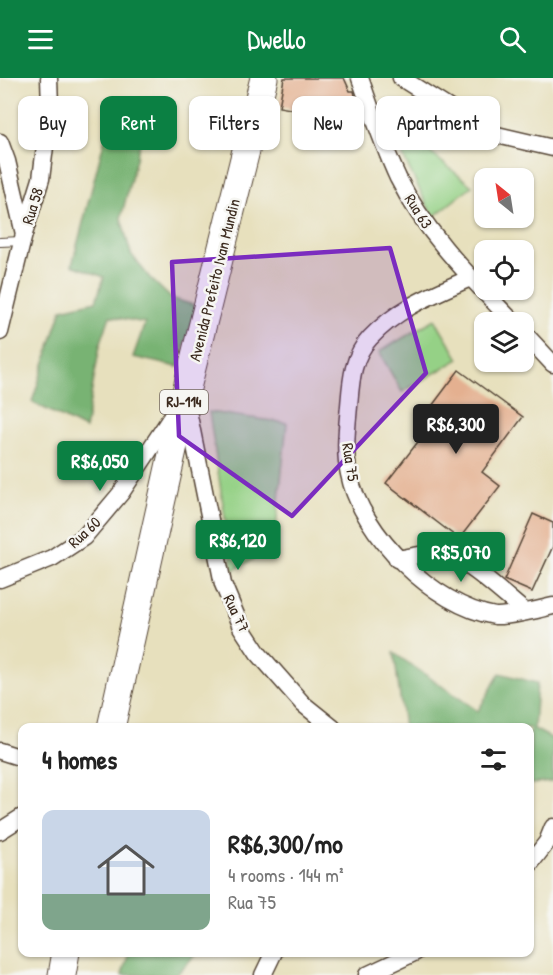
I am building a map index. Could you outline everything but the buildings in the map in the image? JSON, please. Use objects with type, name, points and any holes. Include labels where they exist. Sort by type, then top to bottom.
[{"type":"main road","name":"Avenida Prefeito Ivan Mundin","points":[[112,723],[185,396],[264,78]]},
{"type":"main road","points":[[62,975],[65,957]]},
{"type":"street","name":"Rua 58","points":[[0,332],[23,238],[41,179],[50,106],[50,78]]},
{"type":"street","name":"Rua 63","points":[[360,78],[399,179],[431,231],[503,312]]},
{"type":"street","points":[[401,78],[471,122],[497,135],[553,148]]},
{"type":"street","points":[[0,142],[7,161],[23,238]]},
{"type":"street","name":"Rua 75","points":[[471,278],[405,308],[369,339],[352,369],[346,437],[349,474],[364,514],[397,559],[449,599],[471,610],[498,616],[553,606]]},
{"type":"street","points":[[534,344],[553,364]]},
{"type":"street","name":"Rua 60","points":[[0,579],[52,558],[84,537],[121,494],[185,396]]},
{"type":"street","name":"Rua 77","points":[[185,396],[223,584],[241,627],[258,653],[303,705],[326,723]]},
{"type":"street","points":[[397,559],[439,553],[451,556],[466,565],[524,611]]},
{"type":"street","points":[[0,752],[18,757]]},
{"type":"street","points":[[0,831],[18,820]]},
{"type":"street","points":[[534,859],[547,842],[553,827]]},
{"type":"street","points":[[263,975],[272,957]]},
{"type":"street","points":[[368,975],[406,957]]},
{"type":"lane","points":[[0,242],[23,238]]},
{"type":"highlighted area","points":[[390,248],[426,373],[292,516],[179,436],[172,262]]},
{"type":"green space","points":[[102,150],[138,150],[121,218],[131,254],[149,277],[171,298],[197,306],[178,367],[133,357],[145,323],[110,316],[100,345],[85,429],[32,402],[62,309],[96,301],[104,277],[72,265]]},
{"type":"green space","points":[[400,150],[427,150],[472,186],[433,217]]},
{"type":"green space","points":[[435,319],[459,359],[402,392],[379,352]]},
{"type":"green space","points":[[209,412],[287,423],[274,548],[233,570]]},
{"type":"green space","points":[[394,653],[478,711],[500,673],[537,683],[534,729],[534,723],[403,723]]},
{"type":"green space","points":[[534,729],[553,739],[553,782],[534,784]]},
{"type":"green space","points":[[127,957],[193,957],[176,975],[122,975]]}]
